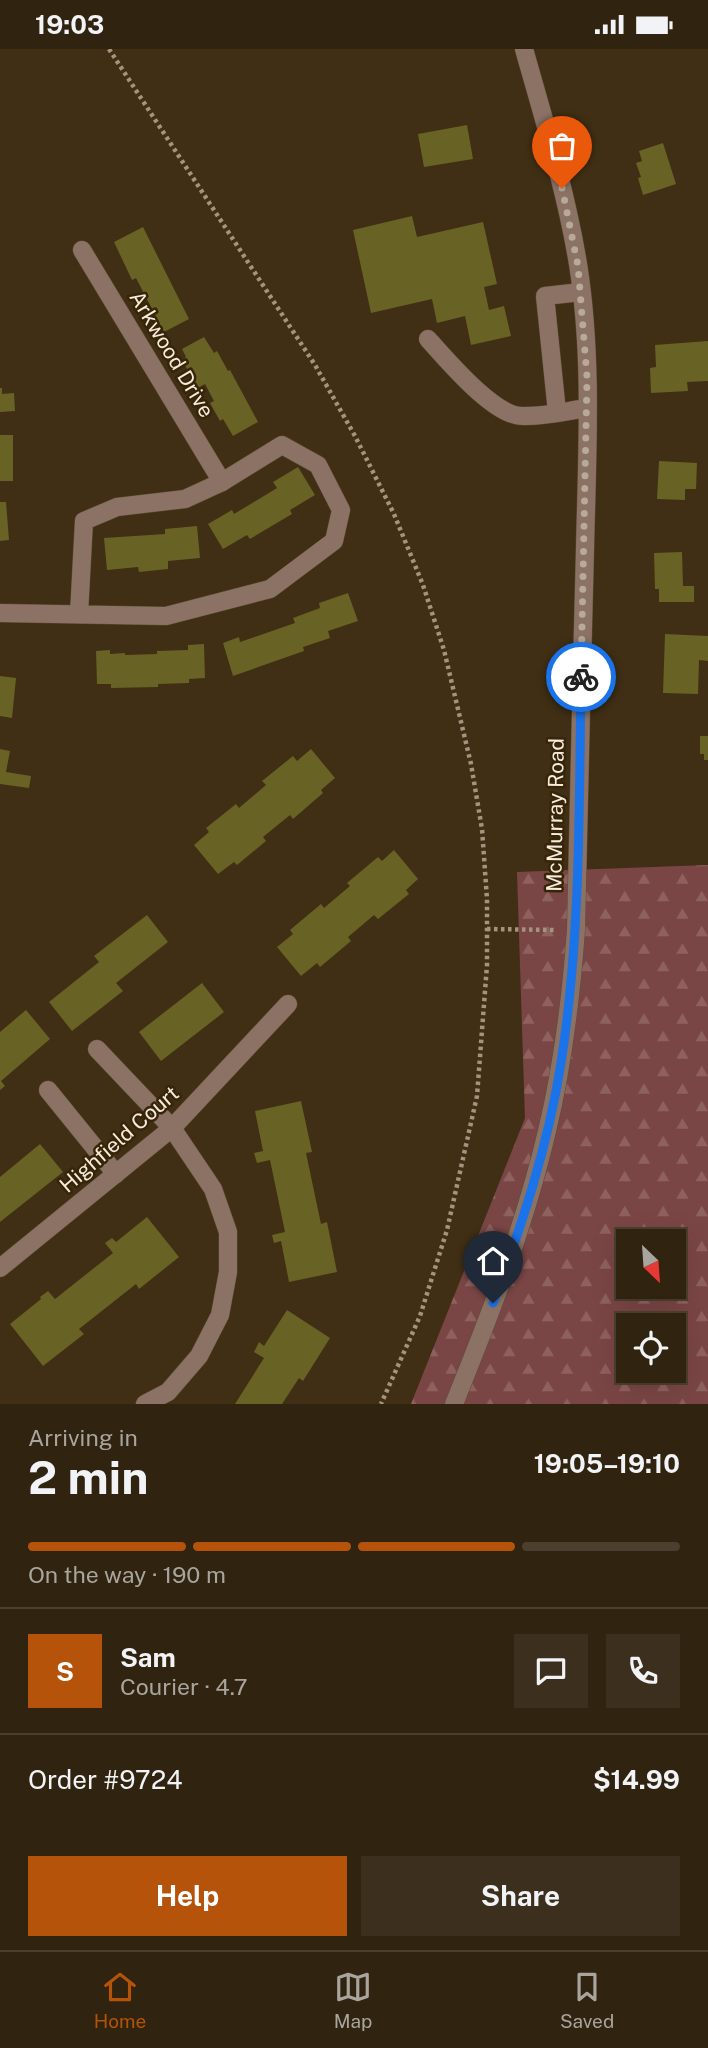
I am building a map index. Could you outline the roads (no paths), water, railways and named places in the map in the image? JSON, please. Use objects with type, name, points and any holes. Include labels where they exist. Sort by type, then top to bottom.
[{"type":"street","name":"McMurray Road","points":[[454,1404],[509,1259],[548,1130],[571,996],[576,930],[587,377],[578,266],[568,213],[524,49]]},
{"type":"street","name":"Arkwood Drive","points":[[82,250],[222,482]]},
{"type":"street","points":[[557,412],[545,296],[581,292]]},
{"type":"street","points":[[428,339],[500,409],[520,417],[587,408]]},
{"type":"street","points":[[0,613],[166,616],[270,589],[334,541],[341,510],[318,465],[282,445],[222,482],[186,499],[117,507],[84,521],[79,614]]},
{"type":"street","name":"Highfield Court","points":[[0,1268],[172,1128],[288,1004]]},
{"type":"street","points":[[97,1049],[172,1128],[213,1189],[228,1231],[228,1272],[220,1315],[199,1356],[168,1392],[145,1404]]},
{"type":"street","points":[[48,1090],[116,1174]]}]
